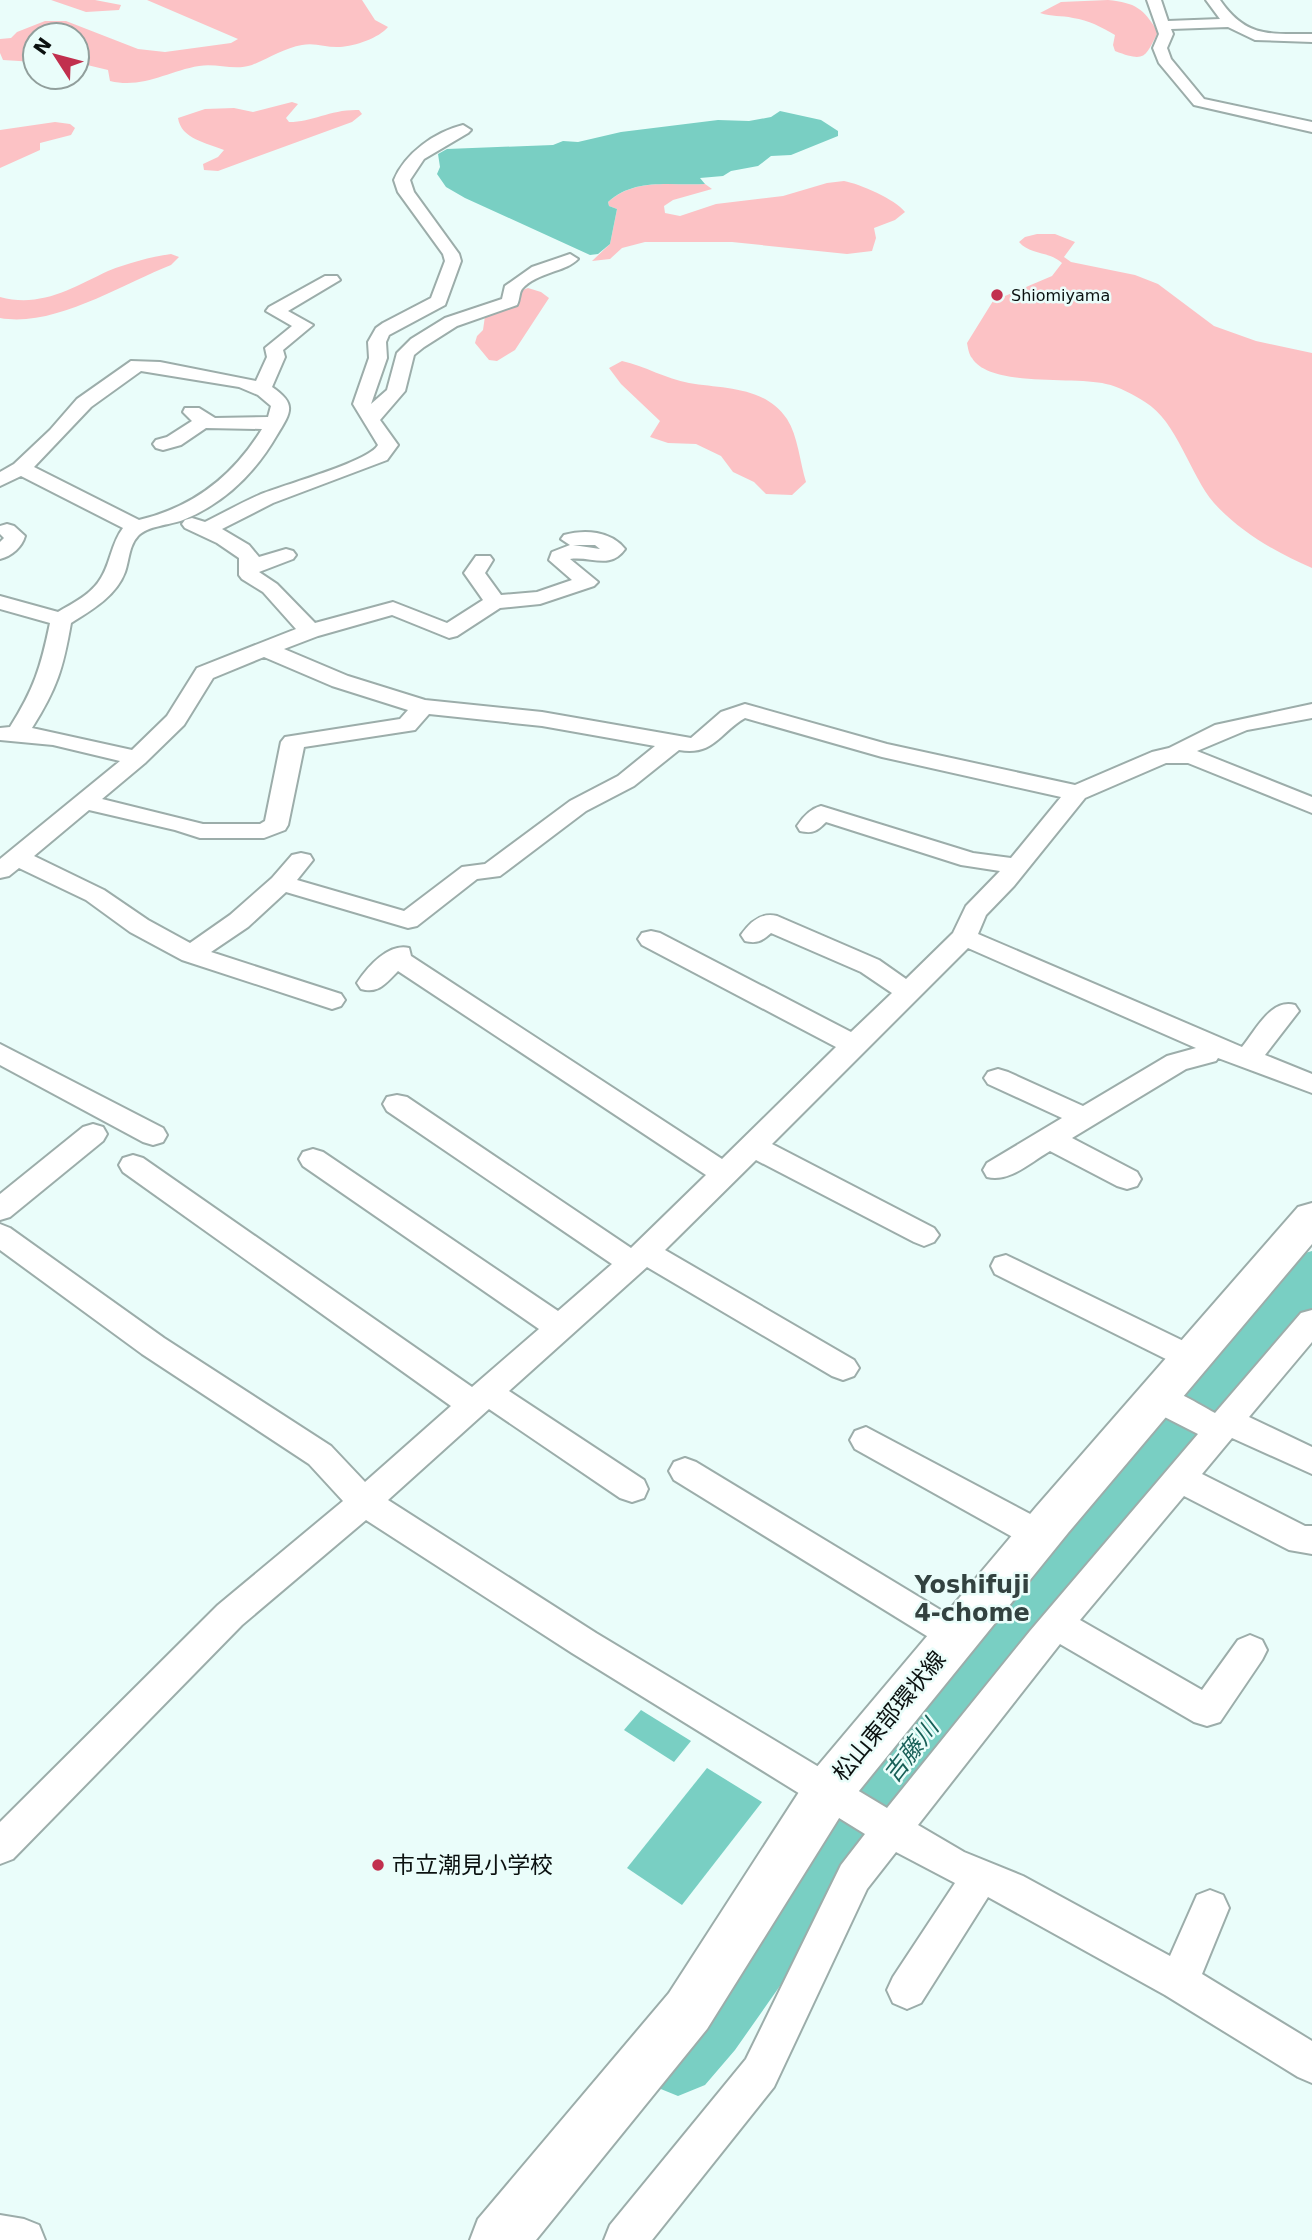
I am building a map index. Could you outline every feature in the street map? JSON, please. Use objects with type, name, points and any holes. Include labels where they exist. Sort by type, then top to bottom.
[{"type":"main road","name":"松山東部環状線","points":[[499,2240],[688,2011],[834,1794],[955,1636],[1039,1535],[1162,1401],[1191,1358],[1312,1217]]},
{"type":"street","points":[[1154,0],[1166,34],[1160,48],[1164,60],[1199,102],[1225,110],[1312,127]]},
{"type":"street","points":[[1213,0],[1247,40],[1312,38]]},
{"type":"street","points":[[1162,25],[1230,23]]},
{"type":"street","points":[[207,530],[265,499],[381,457],[388,445],[362,404],[378,358],[377,342],[382,332],[435,305],[442,297],[447,274],[453,265],[452,254],[406,192],[402,180],[404,173],[422,154],[463,130]]},
{"type":"street","points":[[371,420],[375,408],[394,394],[404,371],[406,353],[417,343],[456,320],[502,306],[511,301],[511,290],[517,283],[555,261],[570,259]]},
{"type":"street","points":[[261,390],[276,358],[274,348],[304,325],[275,311],[331,280]]},
{"type":"street","points":[[0,480],[21,468],[57,434],[84,403],[137,365],[164,367],[226,379],[261,390],[276,398],[281,405],[275,423],[249,465],[224,490],[165,521],[137,527],[125,536],[110,582],[93,599],[61,620],[52,669],[39,699],[9,733]]},
{"type":"street","points":[[163,444],[174,441],[198,417],[224,425],[275,423]]},
{"type":"street","points":[[21,468],[137,527]]},
{"type":"street","points":[[165,521],[187,523],[207,530],[247,553],[251,561],[249,575],[270,588],[310,631]]},
{"type":"street","points":[[0,553],[13,542],[15,536],[6,530]]},
{"type":"street","points":[[9,865],[137,758],[176,720],[205,673],[310,631],[393,608],[449,631],[495,602],[540,598],[587,582],[559,560],[559,556],[570,551],[608,556],[615,549],[599,539],[571,539]]},
{"type":"street","points":[[249,566],[286,555]]},
{"type":"street","points":[[483,560],[474,572],[495,602]]},
{"type":"street","points":[[0,602],[61,620]]},
{"type":"street","points":[[264,649],[340,681],[423,706],[542,719],[673,743],[701,744],[711,737],[727,717],[745,711],[882,750],[1077,793]]},
{"type":"street","points":[[85,802],[183,824],[200,831],[264,831],[276,825],[293,742],[407,725],[423,706]]},
{"type":"street","points":[[1176,754],[1214,733],[1312,711]]},
{"type":"street","points":[[9,733],[85,744],[137,758]]},
{"type":"street","points":[[281,883],[408,920],[471,873],[491,871],[578,806],[626,781],[673,743]]},
{"type":"street","points":[[0,1847],[230,1615],[364,1502],[639,1258],[725,1174],[964,937],[975,912],[1077,793],[1160,757],[1176,754],[1195,757],[1312,806]]},
{"type":"street","points":[[808,825],[821,813],[970,860],[1017,866]]},
{"type":"street","points":[[191,954],[239,921],[281,883],[300,860]]},
{"type":"street","points":[[9,865],[95,895],[139,926],[191,954],[332,1000]]},
{"type":"street","points":[[754,935],[768,922],[870,966],[908,992]]},
{"type":"street","points":[[964,937],[1214,1045],[1312,1084]]},
{"type":"street","points":[[652,939],[855,1045]]},
{"type":"street","points":[[370,983],[398,956],[725,1174]]},
{"type":"street","points":[[1248,1058],[1286,1011]]},
{"type":"street","points":[[997,1170],[1177,1062],[1206,1055],[1214,1045]]},
{"type":"street","points":[[0,1054],[153,1135]]},
{"type":"street","points":[[998,1079],[1083,1117]]},
{"type":"street","points":[[397,1104],[639,1258],[843,1368]]},
{"type":"street","points":[[0,1210],[93,1134]]},
{"type":"street","points":[[1048,1138],[1127,1179]]},
{"type":"street","points":[[753,1146],[924,1235]]},
{"type":"street","points":[[313,1159],[560,1328]]},
{"type":"street","points":[[133,1165],[480,1399],[632,1489]]},
{"type":"street","points":[[0,1236],[153,1346],[320,1455],[364,1502],[583,1643],[885,1826],[980,1877],[1010,1888],[1179,1982],[1312,2063]]},
{"type":"street","points":[[1006,1266],[1191,1358]]},
{"type":"street","points":[[625,2240],[760,2073],[854,1877],[885,1826],[1179,1478],[1219,1426],[1312,1321]]},
{"type":"street","points":[[1162,1401],[1312,1461]]},
{"type":"street","points":[[866,1440],[1039,1535]]},
{"type":"street","points":[[685,1471],[955,1636]]},
{"type":"street","points":[[1179,1478],[1300,1540],[1312,1540]]},
{"type":"street","points":[[1056,1624],[1207,1711],[1250,1650]]},
{"type":"street","points":[[907,1990],[980,1877]]},
{"type":"street","points":[[1179,1982],[1210,1908]]},
{"type":"street","points":[[0,2236],[24,2240]]},
{"type":"shaded area","points":[[51,0],[95,0],[121,5],[119,10],[86,12]]},
{"type":"shaded area","points":[[147,0],[362,0],[375,20],[388,27],[373,38],[353,45],[302,45],[245,67],[199,66],[133,83],[110,81],[108,70],[91,66],[91,31],[138,49],[165,52],[231,43],[238,39]]},
{"type":"shaded area","points":[[1108,0],[1138,8],[1158,32],[1143,55],[1133,57],[1115,51],[1115,35],[1095,24],[1040,13],[1061,2]]},
{"type":"shaded area","points":[[21,30],[21,61],[3,60],[0,39],[11,38]]},
{"type":"shaded area","points":[[292,102],[298,104],[286,118],[289,122],[349,110],[359,110],[362,114],[352,122],[218,171],[204,170],[203,164],[218,157],[224,150],[189,136],[178,118],[205,109],[234,108],[253,112]]},
{"type":"shaded area","points":[[780,111],[821,120],[838,131],[838,136],[791,155],[771,156],[758,166],[731,171],[723,176],[700,178],[705,184],[654,184],[619,194],[608,202],[609,206],[617,209],[610,244],[598,254],[590,255],[465,198],[446,187],[437,174],[440,167],[438,154],[447,149],[553,145],[621,132],[718,120],[749,121],[771,117]]},
{"type":"shaded area","points":[[55,122],[70,124],[75,128],[71,135],[40,143],[40,150],[0,168],[0,130]]},
{"type":"shaded area","points":[[844,181],[877,193],[905,212],[895,220],[874,228],[876,238],[872,251],[847,254],[732,242],[645,242],[622,248],[610,259],[592,261],[610,244],[617,209],[609,206],[608,202],[630,189],[655,184],[705,184],[712,189],[673,200],[664,206],[665,213],[680,216],[716,204],[783,196],[827,183]]},
{"type":"shaded area","points":[[1055,234],[1075,242],[1064,257],[1071,262],[1135,275],[1158,284],[1214,326],[1256,341],[1312,353],[1312,568],[1260,541],[1224,514],[1205,491],[1166,422],[1141,399],[1106,384],[996,374],[972,358],[967,343],[993,301],[1052,276],[1062,263],[1019,242],[1025,237]]},
{"type":"shaded area","points":[[171,254],[179,257],[171,265],[65,311],[43,317],[0,318],[0,297],[29,300],[56,295],[123,265]]},
{"type":"shaded area","points":[[528,288],[549,298],[515,350],[497,361],[489,360],[475,343],[483,330],[485,316],[517,292]]},
{"type":"shaded area","points":[[622,361],[680,381],[730,388],[767,400],[778,408],[791,426],[806,482],[792,495],[766,494],[754,482],[733,472],[721,456],[696,444],[668,443],[650,437],[660,421],[621,384],[609,368]]},
{"type":"shaded area","points":[[641,1710],[691,1741],[674,1762],[624,1730]]},
{"type":"shaded area","points":[[707,1768],[762,1802],[682,1905],[627,1868]]},
{"type":"waterway","name":"吉藤川","points":[[678,2058],[708,2024],[829,1856],[955,1694],[1312,1272]]},
{"type":"place","name":"Shiomiyama","points":[[997,295]]},
{"type":"place","name":"市立潮見小学校","points":[[378,1865]]},
{"type":"district","name":"Yoshifuji 4-chome","points":[[972,1599]]}]
